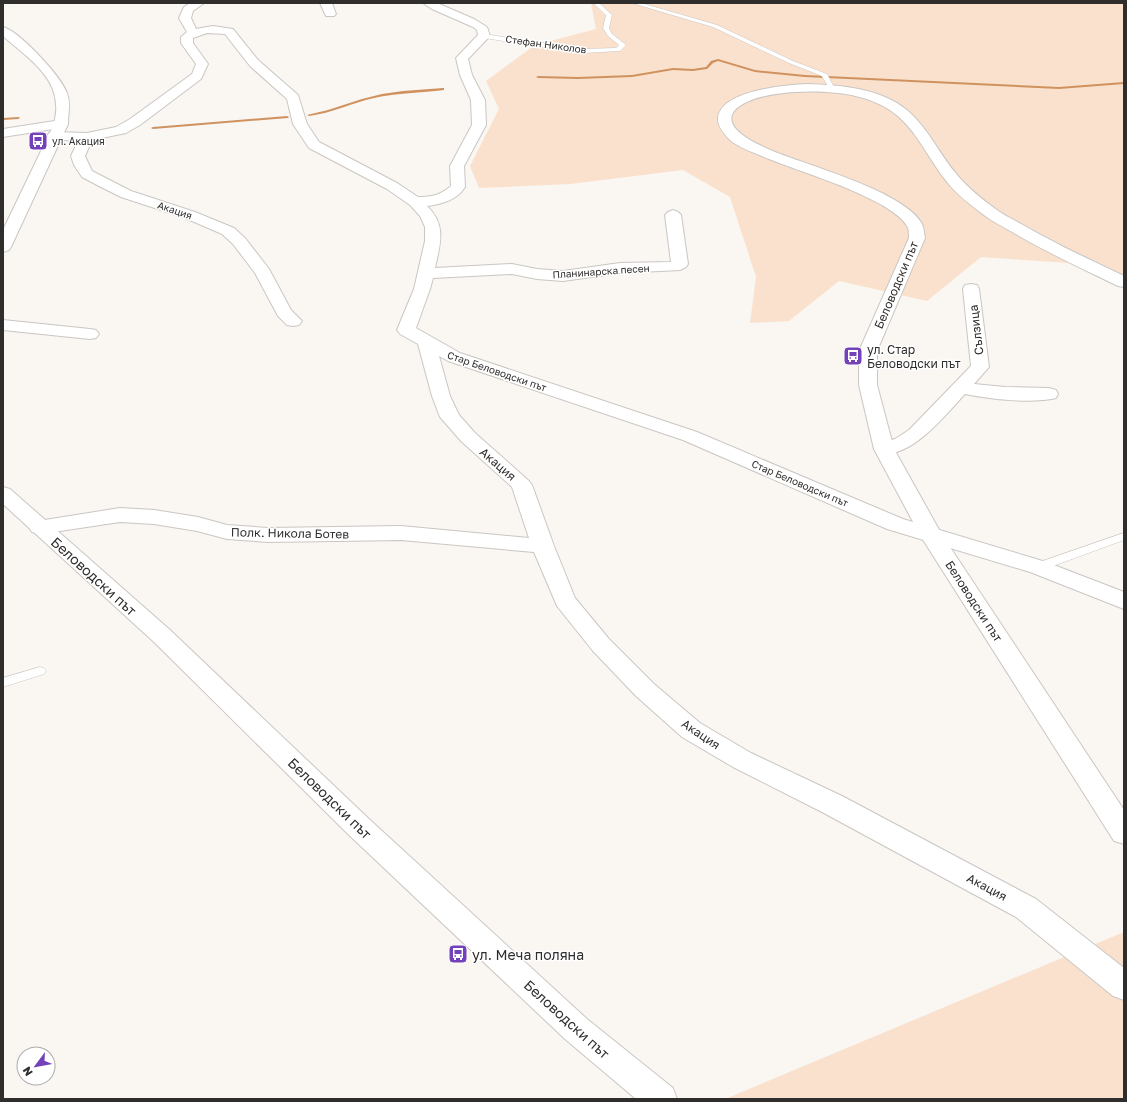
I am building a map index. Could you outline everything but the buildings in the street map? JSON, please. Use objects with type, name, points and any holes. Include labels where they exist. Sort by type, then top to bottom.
[{"type":"street","points":[[3,133],[57,130],[87,137],[121,130],[128,126],[179,91],[197,76],[202,64],[187,43],[187,37],[193,33],[185,18],[188,9],[198,3]]},
{"type":"street","points":[[326,3],[330,14]]},
{"type":"street","points":[[415,202],[430,202],[442,198],[452,193],[458,187],[457,166],[479,125],[478,100],[466,75],[462,58],[484,36],[483,29],[476,23],[440,10],[429,3]]},
{"type":"street","name":"Стар Беловодски път","points":[[193,33],[219,29],[229,31],[254,63],[293,98],[300,124],[314,146],[392,186],[415,202],[427,214],[433,227],[433,242],[422,289],[406,330],[454,357],[690,436],[895,524],[1038,568],[1092,587],[1124,601]]},
{"type":"street","points":[[3,30],[46,68],[58,87],[63,104],[57,130],[3,247]]},
{"type":"street","name":"Беловодски път","points":[[1124,282],[1029,236],[988,211],[954,180],[915,127],[902,113],[884,102],[829,81],[803,88],[776,90],[755,95],[728,107],[724,118],[726,128],[737,139],[755,149],[813,170],[896,206],[915,224],[917,238],[868,351],[868,385],[884,449],[931,535],[1124,833]]},
{"type":"street","name":"Акация","points":[[87,137],[78,156],[81,165],[87,174],[126,194],[190,215],[228,232],[239,241],[263,272],[284,312],[293,321]]},
{"type":"street","name":"Планинарска песен","points":[[425,273],[512,269],[537,274],[563,276],[620,268],[674,267],[680,264],[680,262],[673,215]]},
{"type":"street","name":"Сълзица","points":[[884,449],[902,443],[916,434],[980,367],[971,289]]},
{"type":"street","points":[[3,325],[90,334]]},
{"type":"street","name":"Акация","points":[[426,342],[441,396],[450,417],[468,437],[522,484],[543,546],[565,601],[601,645],[639,684],[691,730],[742,760],[832,804],[1026,908],[1124,986]]},
{"type":"street","points":[[961,387],[982,392],[1003,394],[1049,394]]},
{"type":"street","name":"Беловодски път","points":[[3,493],[162,636],[359,827],[576,1029],[661,1099]]},
{"type":"street","name":"Полк. Никола Ботев","points":[[40,527],[120,515],[154,517],[198,524],[227,532],[268,535],[401,533],[543,546]]},
{"type":"lane","name":"Стефан Николов","points":[[484,36],[584,50],[618,50],[623,45],[610,35],[606,28],[609,15],[596,3]]},
{"type":"lane","points":[[636,3],[686,16],[715,26],[829,81]]},
{"type":"lane","points":[[1038,568],[1124,536]]},
{"type":"lane","points":[[3,683],[40,671]]},
{"type":"shaded area","points":[[591,3],[1124,3],[1124,282],[1084,264],[981,257],[927,301],[839,281],[789,321],[750,323],[756,277],[730,197],[683,170],[570,184],[479,188],[470,166],[499,109],[486,81],[535,45],[596,29]]},
{"type":"shaded area","points":[[1124,932],[1124,1099],[725,1099]]},
{"type":"waterway","points":[[538,77],[578,78],[632,76],[673,69],[693,70],[707,68],[712,62],[718,60],[755,71],[805,76],[1059,88],[1124,83]]},
{"type":"waterway","points":[[309,115],[329,111],[382,95],[443,89]]},
{"type":"waterway","points":[[153,128],[287,117]]},
{"type":"waterway","points":[[3,119],[18,118]]},
{"type":"place","name":"ул. Акация","points":[[38,141]]},
{"type":"place","name":"ул. Стар Беловодски път","points":[[853,356]]},
{"type":"place","name":"ул. Меча поляна","points":[[458,954]]}]
